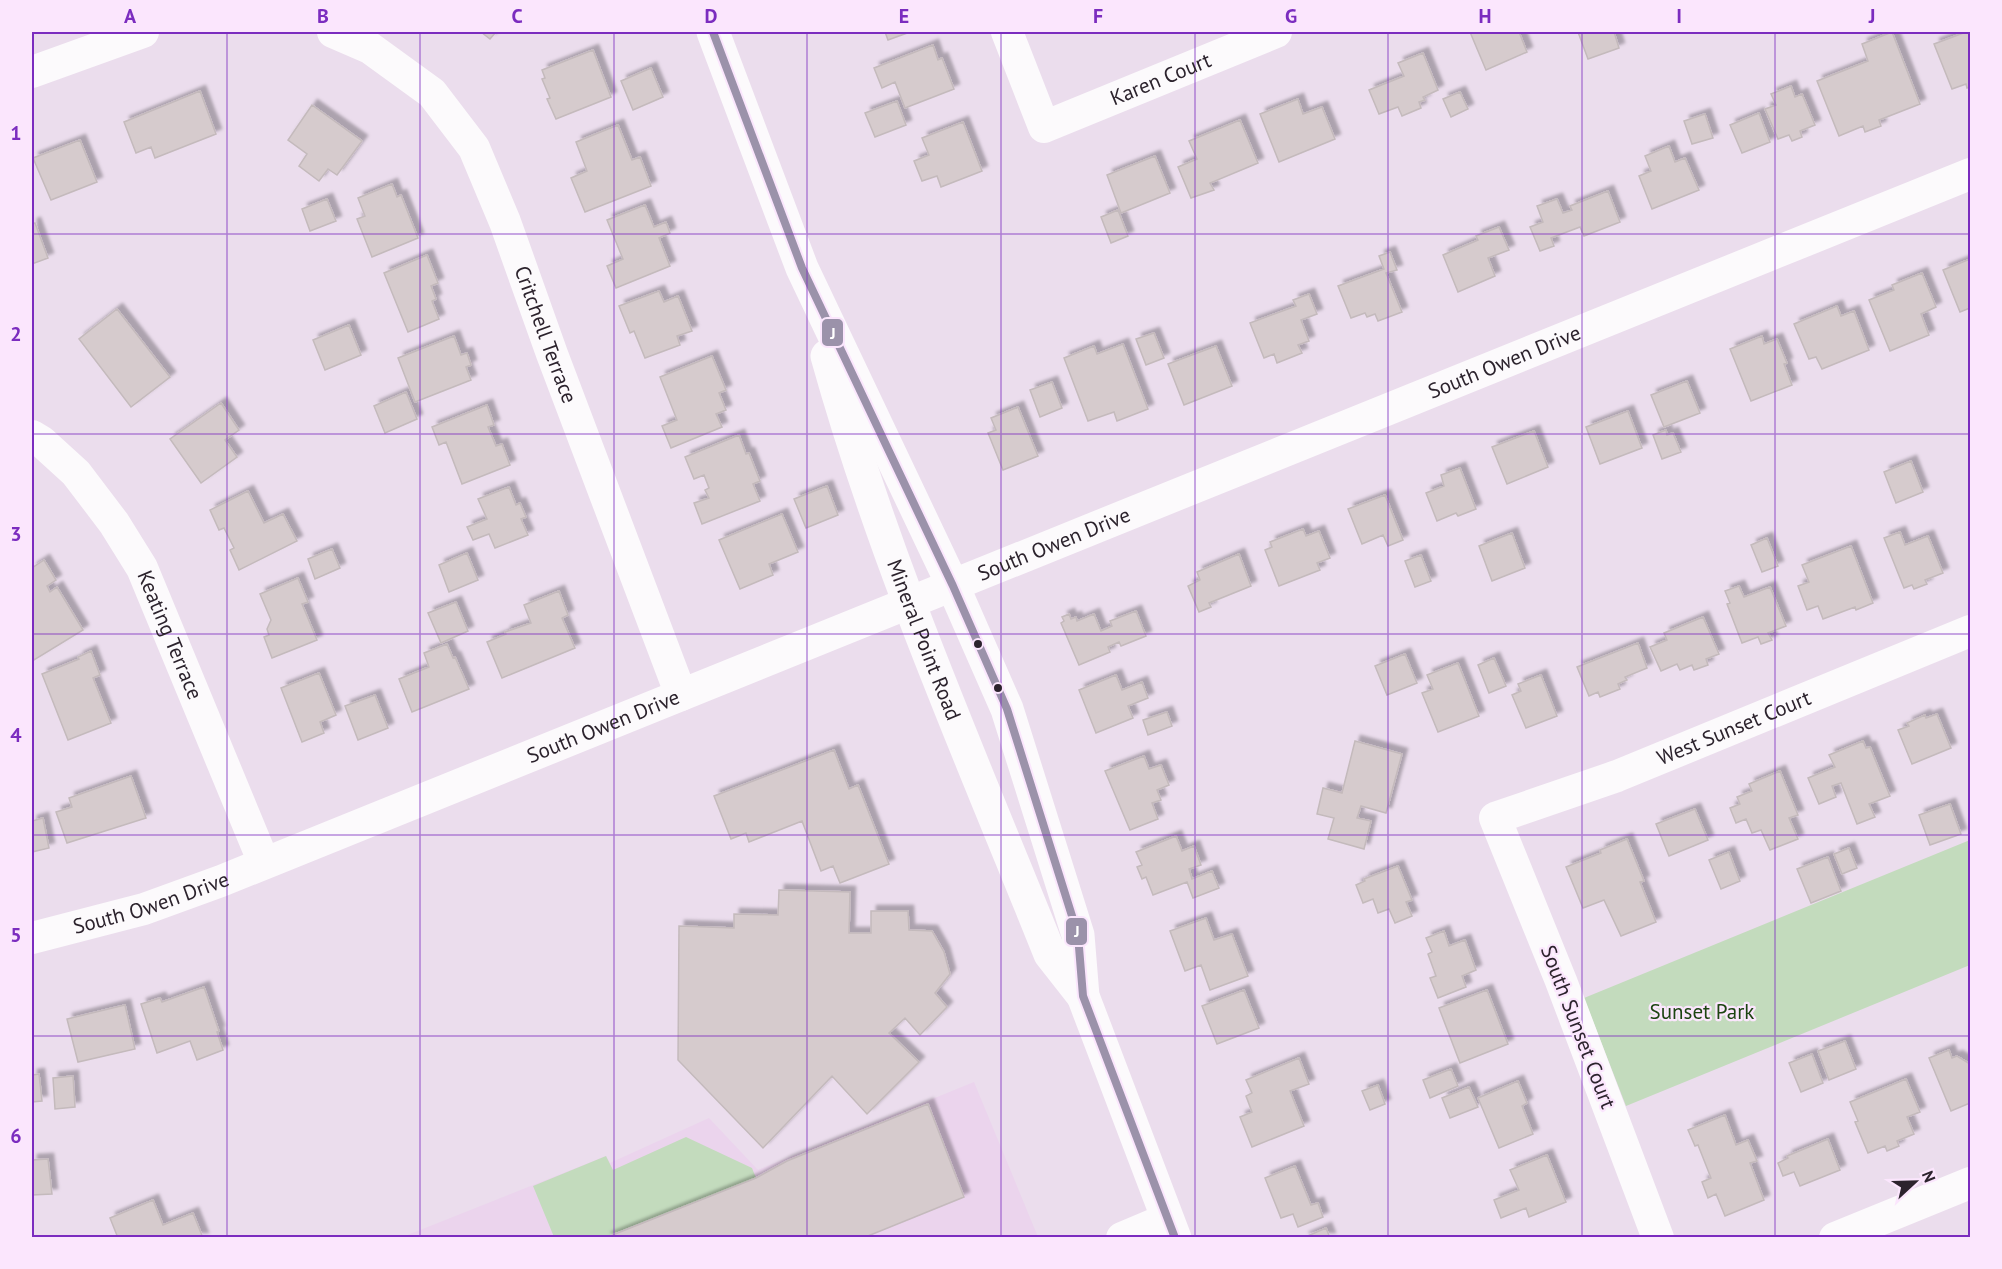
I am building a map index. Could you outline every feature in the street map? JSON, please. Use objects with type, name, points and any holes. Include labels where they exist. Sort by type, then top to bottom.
[{"type":"main road","name":"Mineral Point Road","points":[[713,32],[802,268],[953,586],[1007,709],[1078,935],[1083,996],[1171,1228]]},
{"type":"main road","name":"Mineral Point Road","points":[[802,268],[848,430],[910,604],[1050,954],[1083,996]]},
{"type":"street","points":[[32,72],[143,32]]},
{"type":"street","name":"Critchell Terrace","points":[[333,32],[370,48],[432,93],[474,148],[505,222],[552,354],[681,695]]},
{"type":"street","name":"Karen Court","points":[[1007,32],[1044,127],[1276,32]]},
{"type":"street","name":"South Owen Drive","points":[[32,938],[144,909],[264,863],[1971,174]]},
{"type":"street","name":"Keating Terrace","points":[[32,436],[42,442],[76,473],[114,523],[142,568],[264,863]]},
{"type":"street","name":"West Sunset Court","points":[[1495,818],[1617,776],[1971,631]]},
{"type":"street","name":"South Sunset Court","points":[[1495,818],[1561,981],[1658,1238]]},
{"type":"street","points":[[1835,1238],[1971,1183]]},
{"type":"street","points":[[1122,1238],[1171,1228]]},
{"type":"shaded area","points":[[974,1082],[1038,1237],[400,1238],[606,1156],[610,1163],[709,1118],[758,1170]]},
{"type":"green space","name":"Sunset Park","points":[[1970,840],[1970,965],[1626,1106],[1584,998]]},
{"type":"green space","points":[[686,1137],[752,1168],[756,1178],[605,1237],[554,1237],[533,1186],[606,1156],[613,1170]]},
{"type":"building","points":[[481,32],[496,32],[490,39]]},
{"type":"building","points":[[885,32],[910,32],[888,40]]},
{"type":"building","points":[[1470,32],[1519,32],[1527,52],[1486,70]]},
{"type":"building","points":[[1578,32],[1614,32],[1619,48],[1588,59]]},
{"type":"building","points":[[1892,32],[1920,104],[1879,120],[1881,126],[1865,132],[1863,126],[1839,136],[1817,81],[1868,61],[1862,44]]},
{"type":"building","points":[[1970,32],[1970,87],[1967,88],[1966,84],[1952,89],[1934,44]]},
{"type":"building","points":[[933,45],[938,60],[942,58],[954,89],[905,108],[895,82],[882,88],[874,68]]},
{"type":"building","points":[[593,50],[611,97],[556,119],[547,99],[550,98],[542,79],[545,78],[542,70]]},
{"type":"building","points":[[1423,53],[1438,90],[1423,97],[1425,100],[1419,102],[1421,108],[1402,116],[1398,107],[1379,114],[1369,90],[1404,76],[1398,63]]},
{"type":"building","points":[[651,68],[663,97],[633,110],[621,81]]},
{"type":"building","points":[[1791,86],[1795,97],[1802,94],[1815,125],[1800,131],[1802,137],[1792,141],[1789,135],[1778,139],[1765,109],[1776,105],[1771,94]]},
{"type":"building","points":[[200,91],[216,134],[155,158],[151,147],[136,153],[124,122]]},
{"type":"building","points":[[1460,92],[1468,109],[1451,117],[1443,99]]},
{"type":"building","points":[[1298,99],[1303,114],[1322,107],[1335,139],[1279,162],[1260,114]]},
{"type":"building","points":[[897,101],[906,125],[875,137],[865,113]]},
{"type":"building","points":[[312,105],[362,141],[337,175],[328,169],[319,181],[299,166],[307,154],[288,140]]},
{"type":"building","points":[[1759,113],[1770,142],[1742,153],[1730,125]]},
{"type":"building","points":[[1705,114],[1713,138],[1692,144],[1684,121]]},
{"type":"building","points":[[1240,120],[1258,163],[1210,183],[1214,190],[1191,198],[1178,167],[1197,159],[1189,141]]},
{"type":"building","points":[[963,122],[982,171],[941,187],[937,176],[922,181],[914,161],[929,155],[922,138]]},
{"type":"building","points":[[618,125],[632,160],[640,157],[651,186],[585,212],[571,178],[587,171],[576,142]]},
{"type":"building","points":[[80,140],[97,182],[51,200],[33,158]]},
{"type":"building","points":[[1669,146],[1675,162],[1685,158],[1699,190],[1652,209],[1639,176],[1651,171],[1645,156]]},
{"type":"building","points":[[1155,156],[1170,193],[1121,213],[1107,175]]},
{"type":"building","points":[[392,184],[397,197],[401,195],[418,238],[372,257],[357,219],[365,216],[358,198]]},
{"type":"building","points":[[1608,191],[1620,222],[1584,236],[1580,227],[1551,238],[1554,246],[1540,251],[1530,227],[1543,222],[1537,206],[1557,199],[1563,213],[1572,210],[1570,206]]},
{"type":"building","points":[[327,199],[336,221],[310,231],[302,209]]},
{"type":"building","points":[[645,205],[654,227],[666,222],[670,233],[659,238],[670,266],[616,288],[607,266],[623,259],[607,220]]},
{"type":"building","points":[[1118,210],[1128,236],[1111,243],[1101,217]]},
{"type":"building","points":[[35,223],[48,258],[32,264],[32,224]]},
{"type":"building","points":[[1499,227],[1509,250],[1488,258],[1495,276],[1458,292],[1443,255],[1478,240],[1476,236]]},
{"type":"building","points":[[1390,252],[1397,270],[1386,273],[1402,312],[1378,321],[1375,314],[1367,317],[1365,313],[1351,318],[1338,286],[1384,269],[1379,256]]},
{"type":"building","points":[[427,255],[438,283],[431,286],[436,299],[432,301],[439,319],[408,332],[384,273]]},
{"type":"building","points":[[1970,259],[1970,308],[1960,312],[1943,270]]},
{"type":"building","points":[[1922,273],[1936,307],[1921,314],[1929,335],[1890,351],[1869,300],[1894,290],[1892,285]]},
{"type":"building","points":[[659,291],[664,302],[678,296],[692,331],[677,336],[680,345],[645,358],[634,331],[630,333],[619,306]]},
{"type":"building","points":[[1309,294],[1317,314],[1301,320],[1309,341],[1298,345],[1302,353],[1277,363],[1274,354],[1264,358],[1250,323],[1296,306],[1293,300]]},
{"type":"building","points":[[1837,306],[1841,316],[1854,311],[1869,350],[1822,369],[1816,357],[1809,359],[1794,324]]},
{"type":"building","points":[[117,309],[170,377],[131,407],[79,339]]},
{"type":"building","points":[[349,325],[361,355],[325,370],[313,340]]},
{"type":"building","points":[[1154,333],[1164,358],[1146,365],[1136,339]]},
{"type":"building","points":[[454,336],[461,355],[467,353],[471,365],[466,367],[471,380],[415,402],[398,358]]},
{"type":"building","points":[[1762,336],[1764,344],[1777,339],[1787,363],[1784,364],[1792,385],[1751,401],[1730,349]]},
{"type":"building","points":[[1123,344],[1148,409],[1117,421],[1114,412],[1088,421],[1064,358],[1094,346],[1097,354]]},
{"type":"building","points":[[1216,346],[1232,386],[1184,405],[1168,364]]},
{"type":"building","points":[[712,356],[726,390],[719,393],[726,410],[716,414],[722,427],[671,448],[662,426],[677,420],[660,377]]},
{"type":"building","points":[[1687,381],[1700,413],[1664,427],[1651,395]]},
{"type":"building","points":[[1052,382],[1062,408],[1040,417],[1030,390]]},
{"type":"building","points":[[406,392],[417,419],[385,433],[374,406]]},
{"type":"building","points":[[221,403],[239,430],[225,440],[237,457],[201,483],[170,439]]},
{"type":"building","points":[[487,405],[494,425],[488,427],[496,446],[502,444],[510,465],[462,484],[446,442],[439,445],[432,427]]},
{"type":"building","points":[[1018,407],[1038,456],[1003,470],[988,433],[996,430],[991,418]]},
{"type":"building","points":[[1628,411],[1642,448],[1600,464],[1586,427]]},
{"type":"building","points":[[1666,430],[1667,435],[1673,433],[1681,452],[1662,459],[1653,435]]},
{"type":"building","points":[[1534,431],[1548,467],[1507,484],[1492,447]]},
{"type":"building","points":[[739,435],[760,481],[753,484],[760,501],[702,524],[694,503],[709,498],[705,490],[709,488],[704,475],[694,479],[685,457]]},
{"type":"building","points":[[1911,461],[1923,492],[1896,503],[1884,472]]},
{"type":"building","points":[[1460,468],[1476,509],[1458,516],[1456,513],[1437,521],[1426,493],[1444,486],[1441,475]]},
{"type":"building","points":[[827,486],[838,515],[806,528],[794,499]]},
{"type":"building","points":[[509,487],[516,505],[520,503],[526,517],[521,519],[528,535],[495,548],[489,534],[473,540],[467,527],[487,519],[478,499]]},
{"type":"building","points":[[248,491],[264,523],[283,514],[297,541],[239,570],[230,550],[234,548],[224,528],[219,530],[210,510]]},
{"type":"building","points":[[1385,495],[1403,540],[1388,546],[1383,535],[1362,544],[1348,509]]},
{"type":"building","points":[[782,514],[798,552],[769,564],[773,575],[740,589],[719,540]]},
{"type":"building","points":[[1303,529],[1306,536],[1319,531],[1330,558],[1317,563],[1320,570],[1279,586],[1265,550],[1272,547],[1270,542]]},
{"type":"building","points":[[1900,532],[1905,545],[1928,536],[1943,573],[1925,580],[1927,584],[1914,589],[1912,585],[1904,588],[1884,538]]},
{"type":"building","points":[[1512,533],[1525,568],[1492,581],[1479,546]]},
{"type":"building","points":[[1767,538],[1778,566],[1762,572],[1751,545]]},
{"type":"building","points":[[1851,546],[1873,603],[1823,619],[1818,606],[1807,610],[1798,586],[1809,582],[1802,565]]},
{"type":"building","points":[[332,549],[340,568],[315,579],[308,559]]},
{"type":"building","points":[[467,553],[478,580],[449,592],[439,565]]},
{"type":"building","points":[[1239,554],[1251,586],[1209,603],[1211,607],[1199,612],[1188,586],[1200,580],[1197,572]]},
{"type":"building","points":[[1421,555],[1431,581],[1415,587],[1405,561]]},
{"type":"building","points":[[44,560],[56,580],[47,586],[50,592],[57,587],[83,630],[34,660],[32,655],[32,568]]},
{"type":"building","points":[[298,578],[308,602],[302,604],[317,640],[272,658],[264,637],[269,635],[267,629],[271,620],[260,594]]},
{"type":"building","points":[[1739,586],[1744,597],[1770,587],[1786,626],[1768,633],[1772,640],[1761,644],[1758,637],[1742,643],[1727,604],[1730,603],[1725,591]]},
{"type":"building","points":[[559,591],[568,615],[562,618],[575,648],[502,678],[487,642],[506,634],[505,632],[531,623],[524,605]]},
{"type":"building","points":[[456,602],[468,631],[441,643],[428,613]]},
{"type":"building","points":[[1136,611],[1146,636],[1121,646],[1119,642],[1108,647],[1110,652],[1079,665],[1061,623],[1064,621],[1062,617],[1069,614],[1071,619],[1076,617],[1077,621],[1094,614],[1101,631],[1112,626],[1110,621]]},
{"type":"building","points":[[1703,617],[1719,654],[1706,659],[1708,665],[1694,670],[1692,665],[1680,670],[1677,664],[1661,671],[1650,647],[1667,640],[1664,633]]},
{"type":"building","points":[[1638,643],[1647,668],[1625,677],[1627,680],[1618,684],[1620,689],[1600,697],[1598,692],[1589,696],[1577,667]]},
{"type":"building","points":[[447,644],[469,689],[412,712],[399,679],[429,667],[424,653]]},
{"type":"building","points":[[91,651],[100,675],[93,678],[111,723],[68,740],[42,674],[79,659],[78,657]]},
{"type":"building","points":[[1405,654],[1417,683],[1387,695],[1375,666]]},
{"type":"building","points":[[1494,658],[1506,686],[1489,693],[1478,665]]},
{"type":"building","points":[[1458,663],[1479,716],[1438,732],[1422,693],[1433,689],[1427,675]]},
{"type":"building","points":[[319,673],[336,715],[320,722],[324,733],[302,742],[281,688]]},
{"type":"building","points":[[1116,675],[1122,690],[1142,682],[1148,698],[1128,706],[1133,718],[1096,733],[1079,690]]},
{"type":"building","points":[[1541,675],[1557,716],[1526,728],[1512,695],[1521,691],[1518,684]]},
{"type":"building","points":[[375,695],[388,728],[358,740],[345,706]]},
{"type":"building","points":[[1167,712],[1172,726],[1148,735],[1143,720]]},
{"type":"building","points":[[1937,714],[1951,748],[1912,764],[1898,730],[1909,726],[1907,723],[1925,715],[1926,718]]},
{"type":"building","points":[[1355,741],[1402,754],[1386,813],[1361,806],[1357,818],[1371,821],[1364,849],[1328,839],[1334,818],[1317,814],[1323,788],[1342,793]]},
{"type":"building","points":[[1863,741],[1866,748],[1870,747],[1890,796],[1869,804],[1875,817],[1857,824],[1841,783],[1832,786],[1836,797],[1819,804],[1808,778],[1835,767],[1829,755]]},
{"type":"building","points":[[834,750],[849,789],[858,785],[889,864],[840,883],[833,866],[821,871],[802,821],[749,842],[746,833],[731,839],[714,796]]},
{"type":"building","points":[[1144,756],[1149,769],[1161,765],[1169,785],[1157,790],[1161,800],[1152,803],[1158,819],[1130,830],[1105,771]]},
{"type":"building","points":[[1780,771],[1798,815],[1789,818],[1798,839],[1770,850],[1761,830],[1752,833],[1746,819],[1736,823],[1730,808],[1740,804],[1737,797],[1752,791],[1749,784]]},
{"type":"building","points":[[131,776],[146,818],[67,843],[56,812],[72,807],[69,798]]},
{"type":"building","points":[[1950,804],[1961,834],[1930,845],[1919,815]]},
{"type":"building","points":[[1695,809],[1708,840],[1669,856],[1656,824]]},
{"type":"building","points":[[43,818],[49,848],[32,852],[32,821]]},
{"type":"building","points":[[1176,836],[1182,851],[1194,846],[1201,865],[1189,869],[1192,879],[1212,871],[1219,888],[1193,898],[1187,882],[1153,895],[1146,877],[1142,879],[1137,867],[1142,865],[1136,852]]},
{"type":"building","points":[[1627,839],[1644,881],[1640,882],[1656,922],[1621,936],[1604,900],[1583,908],[1566,867],[1601,853],[1600,850]]},
{"type":"building","points":[[1849,848],[1857,868],[1842,874],[1834,854]]},
{"type":"building","points":[[1729,852],[1740,881],[1721,889],[1709,860]]},
{"type":"building","points":[[1828,857],[1841,891],[1811,903],[1797,869]]},
{"type":"building","points":[[1398,866],[1412,900],[1406,902],[1412,916],[1395,923],[1389,909],[1378,913],[1373,899],[1363,903],[1356,885],[1365,881],[1364,879]]},
{"type":"building","points":[[779,890],[850,892],[849,933],[871,933],[871,911],[908,911],[909,930],[932,931],[944,952],[950,974],[935,993],[947,1007],[920,1035],[905,1018],[889,1033],[919,1062],[867,1114],[832,1076],[763,1148],[678,1060],[679,926],[734,928],[734,914],[778,915]]},
{"type":"building","points":[[1206,918],[1214,940],[1232,934],[1248,976],[1210,990],[1201,965],[1185,971],[1170,931]]},
{"type":"building","points":[[1444,931],[1449,946],[1465,940],[1476,970],[1462,976],[1466,987],[1438,998],[1430,978],[1436,976],[1428,954],[1432,952],[1426,938]]},
{"type":"building","points":[[204,987],[223,1050],[197,1060],[190,1041],[157,1053],[141,1004],[160,998],[162,1002]]},
{"type":"building","points":[[1244,990],[1259,1028],[1217,1044],[1202,1006]]},
{"type":"building","points":[[1487,990],[1508,1044],[1460,1063],[1439,1008]]},
{"type":"building","points":[[125,1005],[135,1049],[78,1062],[67,1019]]},
{"type":"building","points":[[1845,1041],[1856,1069],[1829,1080],[1818,1051]]},
{"type":"building","points":[[1949,1050],[1952,1058],[1957,1056],[1970,1064],[1970,1103],[1951,1111],[1929,1058]]},
{"type":"building","points":[[1812,1054],[1823,1083],[1801,1092],[1789,1063]]},
{"type":"building","points":[[1299,1058],[1309,1084],[1290,1091],[1304,1126],[1252,1147],[1240,1117],[1252,1112],[1246,1096],[1252,1093],[1246,1080]]},
{"type":"building","points":[[1451,1069],[1458,1086],[1430,1098],[1423,1080]]},
{"type":"building","points":[[39,1074],[42,1101],[32,1102],[32,1075]]},
{"type":"building","points":[[73,1076],[75,1107],[55,1109],[53,1078]]},
{"type":"building","points":[[1906,1079],[1920,1112],[1907,1117],[1914,1134],[1897,1141],[1899,1146],[1887,1151],[1885,1146],[1868,1153],[1855,1122],[1858,1121],[1850,1102]]},
{"type":"building","points":[[1518,1081],[1527,1103],[1522,1106],[1533,1134],[1499,1148],[1478,1098]]},
{"type":"building","points":[[1378,1085],[1385,1104],[1370,1110],[1362,1091]]},
{"type":"building","points":[[1469,1087],[1478,1107],[1450,1118],[1442,1098]]},
{"type":"building","points":[[928,1104],[964,1197],[863,1238],[605,1238],[756,1178],[787,1161]]},
{"type":"building","points":[[1725,1115],[1736,1145],[1748,1140],[1757,1161],[1750,1163],[1764,1200],[1725,1216],[1716,1194],[1708,1198],[1702,1182],[1711,1178],[1698,1145],[1695,1146],[1688,1130]]},
{"type":"building","points":[[1828,1139],[1840,1170],[1800,1186],[1794,1172],[1783,1176],[1778,1163],[1788,1158],[1787,1156]]},
{"type":"building","points":[[1547,1155],[1566,1202],[1529,1217],[1526,1208],[1501,1218],[1494,1200],[1519,1190],[1510,1170]]},
{"type":"building","points":[[48,1159],[52,1194],[32,1195],[32,1160]]},
{"type":"building","points":[[1295,1166],[1311,1205],[1318,1203],[1323,1217],[1298,1227],[1293,1214],[1281,1218],[1265,1178]]},
{"type":"building","points":[[153,1200],[163,1225],[193,1213],[203,1238],[118,1238],[110,1218]]},
{"type":"building","points":[[1326,1228],[1330,1238],[1303,1238]]},
{"type":"transit line","name":"J","points":[[713,32],[802,268],[953,586],[1007,709],[1078,935],[1083,996],[1175,1238]]}]
